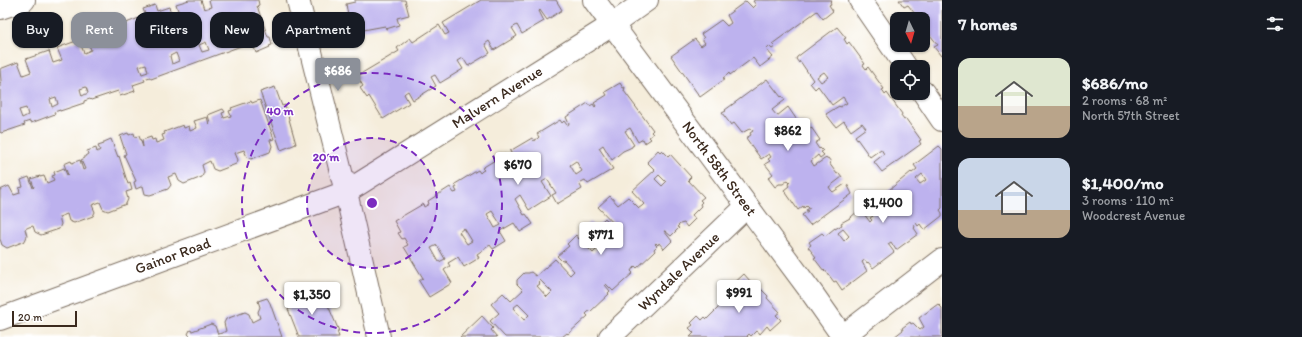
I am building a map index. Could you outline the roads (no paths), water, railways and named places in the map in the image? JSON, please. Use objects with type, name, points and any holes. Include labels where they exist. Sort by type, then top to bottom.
[{"type":"street","points":[[0,8],[24,0]]},
{"type":"street","points":[[298,0],[346,192],[379,337]]},
{"type":"street","name":"North 58th Street","points":[[594,0],[843,337]]},
{"type":"street","name":"Malvern Avenue","points":[[346,192],[612,26],[647,0]]},
{"type":"street","points":[[860,0],[901,60]]},
{"type":"street","points":[[928,100],[942,120]]},
{"type":"street","name":"Gainor Road","points":[[0,319],[346,192]]},
{"type":"street","name":"Wyndale Avenue","points":[[610,337],[747,206]]},
{"type":"street","points":[[843,337],[942,260]]}]
